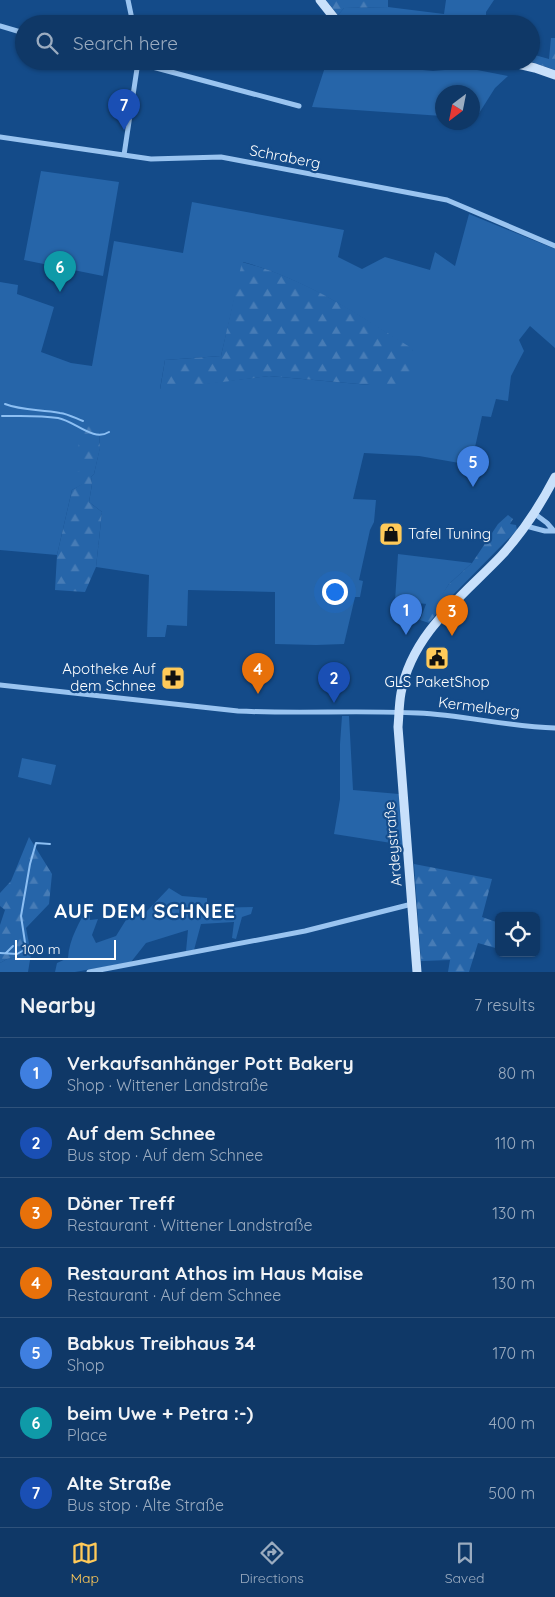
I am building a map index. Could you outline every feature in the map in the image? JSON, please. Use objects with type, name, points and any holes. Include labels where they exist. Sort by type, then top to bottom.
[{"type":"main road","points":[[320,0],[332,15]]},
{"type":"main road","points":[[540,70],[555,75]]},
{"type":"main road","name":"Ardeystraße","points":[[417,972],[398,727],[401,692],[408,669],[422,642],[437,620],[449,605],[500,557],[526,526],[535,514],[555,477]]},
{"type":"street","points":[[128,0],[131,15]]},
{"type":"street","points":[[0,26],[15,30]]},
{"type":"street","points":[[124,155],[137,70]]},
{"type":"street","points":[[167,70],[299,106]]},
{"type":"street","name":"Schraberg","points":[[0,138],[151,159],[222,157],[447,200],[555,246]]},
{"type":"street","points":[[535,514],[554,530]]},
{"type":"street","points":[[526,526],[545,531],[554,530]]},
{"type":"street","points":[[0,685],[238,711],[295,713],[377,711],[399,713]]},
{"type":"street","name":"Kermelberg","points":[[399,713],[466,716],[529,727],[555,728]]},
{"type":"street","points":[[89,972],[305,931],[412,904]]},
{"type":"green space","points":[[326,0],[388,0],[388,7],[344,8],[338,15]]},
{"type":"green space","points":[[446,0],[494,0],[486,15],[338,15],[344,8],[388,7],[444,14]]},
{"type":"green space","points":[[551,38],[555,38],[555,70],[540,65],[540,56],[549,59]]},
{"type":"green space","points":[[324,70],[477,70],[508,76],[495,88],[480,112],[480,85],[435,85],[435,116],[312,107]]},
{"type":"green space","points":[[41,171],[119,182],[103,276],[24,260]]},
{"type":"green space","points":[[192,202],[344,230],[338,257],[362,269],[385,257],[430,270],[435,252],[455,266],[469,214],[555,249],[555,348],[530,326],[519,340],[524,351],[511,376],[508,401],[496,399],[491,417],[482,416],[471,465],[419,456],[364,453],[353,499],[376,500],[374,522],[370,530],[359,580],[363,581],[360,597],[355,597],[344,644],[275,644],[275,592],[188,590],[187,626],[167,625],[165,637],[147,637],[149,575],[96,567],[102,512],[89,502],[92,484],[91,477],[94,474],[100,447],[99,431],[83,484],[72,490],[57,555],[0,550],[0,282],[18,285],[17,294],[54,307],[41,352],[71,363],[92,366],[114,241],[183,253]],"holes":[[[243,262],[266,269],[331,299],[413,350],[370,385],[269,376],[160,389],[165,360],[221,356]]]},
{"type":"green space","points":[[242,262],[265,269],[310,288],[352,311],[413,349],[408,387],[269,376],[160,390],[165,360],[221,356]]},
{"type":"green space","points":[[87,423],[99,431],[100,448],[94,474],[91,477],[92,484],[89,502],[102,512],[96,567],[85,592],[55,590],[57,555],[72,490],[82,484],[75,473],[87,467],[76,456],[80,439]]},
{"type":"green space","points":[[508,515],[513,519],[510,524],[516,525],[517,530],[446,602],[429,623],[420,620],[428,599],[440,597],[449,584],[472,563],[498,524]]},
{"type":"green space","points":[[398,554],[472,563],[449,584],[440,598],[427,604],[395,601]]},
{"type":"green space","points":[[342,716],[349,716],[353,790],[399,794],[404,845],[334,834],[340,799]]},
{"type":"green space","points":[[22,758],[56,765],[51,785],[18,777]]},
{"type":"green space","points":[[29,837],[52,874],[49,904],[26,928],[31,954],[7,959],[0,963],[0,925],[5,910],[0,906],[0,893],[11,881]]},
{"type":"green space","points":[[414,864],[492,879],[482,917],[495,922],[495,948],[478,943],[469,972],[448,972],[450,960],[421,961]]},
{"type":"green space","points":[[169,888],[182,896],[207,898],[207,908],[253,907],[251,914],[242,917],[236,939],[232,938],[234,922],[201,924],[194,950],[186,951],[188,930],[146,943],[131,962],[75,972],[55,972],[57,963],[68,958],[73,937],[89,905],[90,920],[98,919],[92,935],[96,943],[116,936],[129,915],[146,912]]},
{"type":"green space","points":[[31,954],[28,972],[0,972],[0,963],[7,959]]},
{"type":"waterway","points":[[5,404],[19,408],[69,415],[83,421]]},
{"type":"waterway","points":[[2,416],[58,418],[90,433],[103,434],[109,432]]},
{"type":"waterway","points":[[0,953],[17,954],[26,949],[21,916],[30,864],[36,843],[50,844]]},
{"type":"waterway","points":[[196,917],[200,911]]},
{"type":"waterway","points":[[6,953],[13,946]]},
{"type":"place","name":"Alte Straße","points":[[124,130]]},
{"type":"place","name":"beim Uwe + Petra :-)","points":[[60,292]]},
{"type":"place","name":"Babkus Treibhaus 34","points":[[473,487]]},
{"type":"place","name":"Tafel Tuning","points":[[391,534]]},
{"type":"place","name":"Verkaufsanhänger Pott Bakery","points":[[406,635]]},
{"type":"place","name":"Döner Treff","points":[[452,636]]},
{"type":"place","name":"GLS PaketShop","points":[[437,658]]},
{"type":"place","name":"Apotheke Auf dem Schnee","points":[[173,678]]},
{"type":"place","name":"Restaurant Athos im Haus Maise","points":[[258,694]]},
{"type":"place","name":"Auf dem Schnee","points":[[334,703]]},
{"type":"district","name":"AUF DEM SCHNEE","points":[[145,911]]}]
